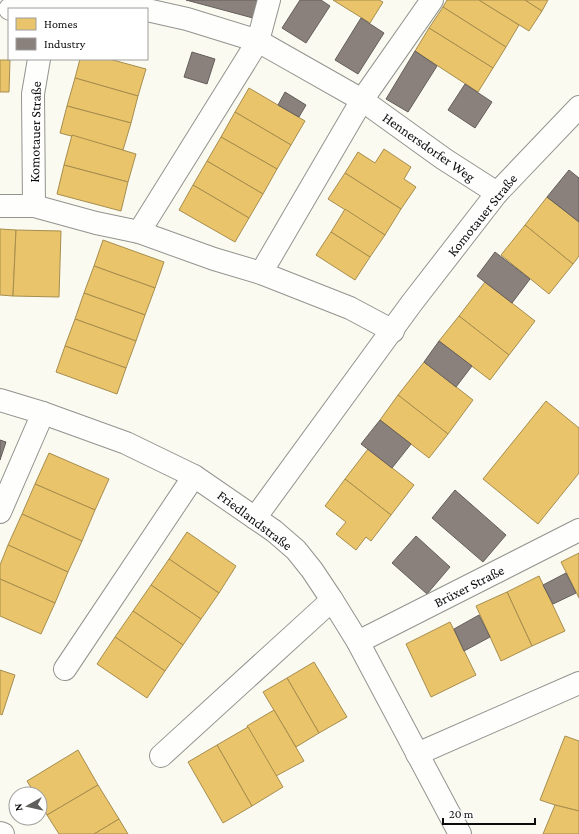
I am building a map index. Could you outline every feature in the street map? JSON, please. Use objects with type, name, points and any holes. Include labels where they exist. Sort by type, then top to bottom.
[{"type":"street","points":[[139,232],[258,41],[269,0]]},
{"type":"street","points":[[261,273],[362,100],[432,0]]},
{"type":"street","points":[[46,8],[82,2],[133,8]]},
{"type":"street","name":"Hennersdorfer Weg","points":[[148,10],[187,19],[258,41],[362,100],[444,158],[497,193]]},
{"type":"street","name":"Komotauer Straße","points":[[34,206],[33,94],[38,60]]},
{"type":"street","name":"Komotauer Straße","points":[[255,518],[393,331],[411,304],[497,193],[579,107]]},
{"type":"street","points":[[0,206],[34,206],[96,223],[139,232],[214,259],[261,273],[350,308],[393,331]]},
{"type":"street","name":"Friedlandstraße","points":[[0,400],[43,413],[126,443],[194,476],[274,531],[296,550],[312,570],[358,642],[460,834]]},
{"type":"street","points":[[0,512],[43,413]]},
{"type":"street","points":[[64,669],[194,476]]},
{"type":"street","name":"Brüxer Straße","points":[[358,642],[579,530]]},
{"type":"street","points":[[161,756],[332,600]]},
{"type":"street","points":[[417,754],[579,683]]},
{"type":"building: Homes","points":[[333,0],[379,0],[383,2],[370,23]]},
{"type":"building: Homes","points":[[447,0],[479,0],[519,25],[506,47],[443,7]]},
{"type":"building: Homes","points":[[479,0],[525,0],[542,11],[529,31]]},
{"type":"building: Homes","points":[[525,0],[548,0],[542,11]]},
{"type":"building: Homes","points":[[443,7],[506,47],[493,68],[429,28]]},
{"type":"building: Homes","points":[[429,28],[493,68],[478,92],[415,51]]},
{"type":"building: Homes","points":[[0,60],[10,60],[9,92],[0,92]]},
{"type":"building: Homes","points":[[80,60],[113,60],[146,69],[138,96],[75,78]]},
{"type":"building: Homes","points":[[75,78],[138,96],[131,123],[67,106]]},
{"type":"building: Homes","points":[[249,88],[305,121],[291,145],[235,112]]},
{"type":"building: Homes","points":[[67,106],[131,123],[123,150],[60,133]]},
{"type":"building: Homes","points":[[235,112],[291,145],[277,169],[221,137]]},
{"type":"building: Homes","points":[[72,135],[136,154],[128,182],[64,165]]},
{"type":"building: Homes","points":[[221,137],[277,169],[263,194],[207,161]]},
{"type":"building: Homes","points":[[384,149],[411,167],[404,179],[416,187],[401,209],[345,173],[358,152],[375,163]]},
{"type":"building: Homes","points":[[207,161],[263,194],[249,218],[193,185]]},
{"type":"building: Homes","points":[[64,165],[128,182],[121,211],[57,194]]},
{"type":"building: Homes","points":[[345,173],[401,209],[385,235],[328,199]]},
{"type":"building: Homes","points":[[193,185],[249,218],[235,242],[179,210]]},
{"type":"building: Homes","points":[[547,197],[579,222],[579,256],[573,264],[525,225]]},
{"type":"building: Homes","points":[[345,209],[385,235],[370,257],[331,232]]},
{"type":"building: Homes","points":[[525,225],[573,264],[549,294],[501,255]]},
{"type":"building: Homes","points":[[0,229],[16,230],[13,296],[0,295]]},
{"type":"building: Homes","points":[[16,230],[61,231],[59,297],[13,296]]},
{"type":"building: Homes","points":[[331,232],[370,257],[355,280],[316,255]]},
{"type":"building: Homes","points":[[103,240],[164,262],[155,288],[94,266]]},
{"type":"building: Homes","points":[[94,266],[155,288],[145,315],[84,293]]},
{"type":"building: Homes","points":[[485,282],[535,321],[509,355],[459,316]]},
{"type":"building: Homes","points":[[84,293],[145,315],[136,341],[75,319]]},
{"type":"building: Homes","points":[[459,316],[509,355],[490,380],[439,341]]},
{"type":"building: Homes","points":[[75,319],[136,341],[126,368],[65,346]]},
{"type":"building: Homes","points":[[65,346],[126,368],[117,394],[56,372]]},
{"type":"building: Homes","points":[[424,362],[473,400],[448,434],[398,395]]},
{"type":"building: Homes","points":[[398,395],[448,434],[429,458],[380,420]]},
{"type":"building: Homes","points":[[546,401],[579,428],[579,473],[538,524],[483,479]]},
{"type":"building: Homes","points":[[368,449],[414,485],[391,515],[345,479]]},
{"type":"building: Homes","points":[[49,453],[109,479],[95,510],[35,484]]},
{"type":"building: Homes","points":[[345,479],[391,515],[371,541],[366,537],[356,550],[336,534],[346,522],[325,506]]},
{"type":"building: Homes","points":[[35,484],[95,510],[82,541],[22,514]]},
{"type":"building: Homes","points":[[22,514],[82,541],[68,572],[8,545]]},
{"type":"building: Homes","points":[[187,532],[236,566],[219,593],[169,559]]},
{"type":"building: Homes","points":[[8,545],[68,572],[55,603],[0,579],[0,565]]},
{"type":"building: Homes","points":[[579,553],[579,598],[561,562]]},
{"type":"building: Homes","points":[[169,559],[219,593],[201,619],[151,585]]},
{"type":"building: Homes","points":[[539,576],[565,631],[532,646],[507,592]]},
{"type":"building: Homes","points":[[0,579],[55,603],[41,634],[0,616]]},
{"type":"building: Homes","points":[[151,585],[201,619],[183,645],[133,611]]},
{"type":"building: Homes","points":[[507,592],[532,646],[501,661],[476,606]]},
{"type":"building: Homes","points":[[133,611],[183,645],[165,671],[115,637]]},
{"type":"building: Homes","points":[[450,622],[476,675],[431,697],[406,644]]},
{"type":"building: Homes","points":[[115,637],[165,671],[147,698],[97,664]]},
{"type":"building: Homes","points":[[314,662],[347,717],[319,733],[287,678]]},
{"type":"building: Homes","points":[[0,670],[15,675],[2,715],[0,714]]},
{"type":"building: Homes","points":[[287,678],[319,733],[296,747],[263,692]]},
{"type":"building: Homes","points":[[274,710],[304,761],[276,776],[247,726]]},
{"type":"building: Homes","points":[[248,727],[283,787],[252,806],[217,745]]},
{"type":"building: Homes","points":[[565,736],[579,741],[579,811],[540,800]]},
{"type":"building: Homes","points":[[217,745],[252,806],[223,823],[188,762]]},
{"type":"building: Homes","points":[[78,750],[98,785],[48,814],[48,786],[30,786],[27,781]]},
{"type":"building: Homes","points":[[98,785],[119,819],[94,834],[59,834],[48,814]]},
{"type":"building: Homes","points":[[555,805],[579,811],[579,834],[543,834]]},
{"type":"building: Homes","points":[[119,819],[128,834],[94,834]]},
{"type":"building: Industry","points":[[186,0],[257,0],[253,18]]},
{"type":"building: Industry","points":[[300,0],[321,0],[330,6],[306,43],[282,28]]},
{"type":"building: Industry","points":[[361,18],[384,33],[358,74],[335,60]]},
{"type":"building: Industry","points":[[415,51],[437,66],[408,112],[386,99]]},
{"type":"building: Industry","points":[[192,52],[215,59],[207,84],[184,77]]},
{"type":"building: Industry","points":[[465,84],[492,102],[475,128],[448,110]]},
{"type":"building: Industry","points":[[285,92],[306,105],[299,117],[278,105]]},
{"type":"building: Industry","points":[[569,170],[579,178],[579,222],[547,197]]},
{"type":"building: Industry","points":[[495,252],[530,279],[512,303],[477,276]]},
{"type":"building: Industry","points":[[439,341],[472,366],[456,387],[424,362]]},
{"type":"building: Industry","points":[[380,420],[411,444],[392,468],[361,444]]},
{"type":"building: Industry","points":[[0,440],[6,442],[0,460]]},
{"type":"building: Industry","points":[[455,490],[506,535],[483,562],[432,518]]},
{"type":"building: Industry","points":[[416,536],[450,567],[427,594],[392,563]]},
{"type":"building: Industry","points":[[566,573],[576,593],[553,604],[543,585]]},
{"type":"building: Industry","points":[[479,615],[490,637],[464,651],[454,629]]}]
